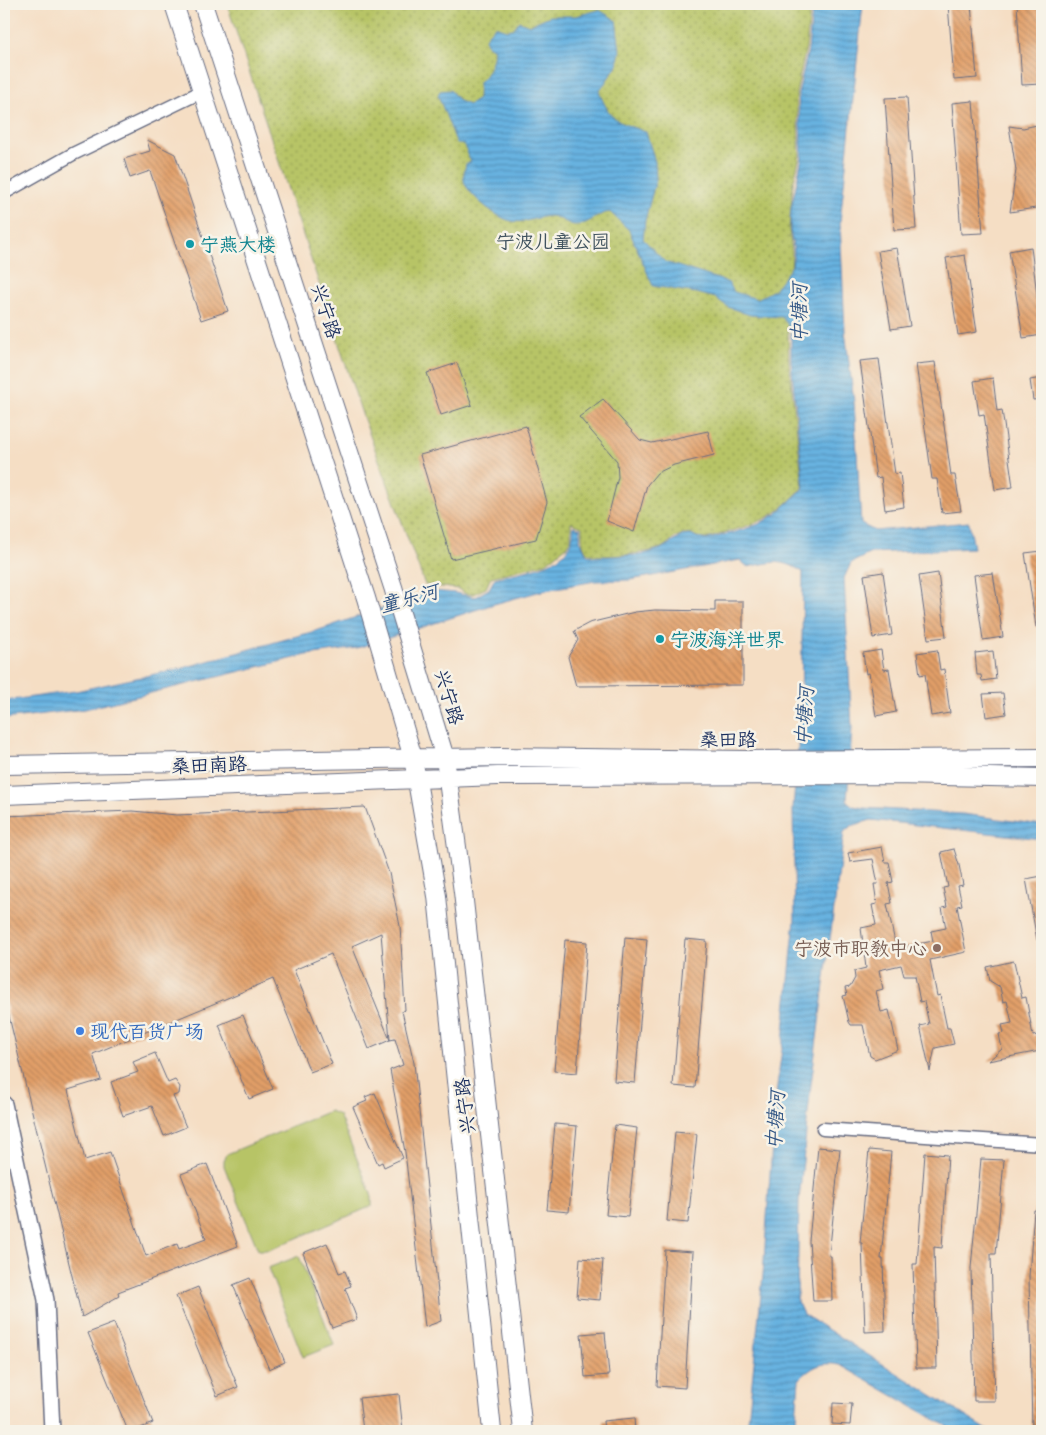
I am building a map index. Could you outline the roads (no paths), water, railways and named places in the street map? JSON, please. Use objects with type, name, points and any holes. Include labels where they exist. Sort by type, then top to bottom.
[{"type":"main road","name":"兴宁路","points":[[174,4],[366,598],[413,758],[437,896],[492,1431]]},
{"type":"main road","name":"兴宁路","points":[[203,4],[394,587],[410,646],[445,758],[449,777],[523,1431]]},
{"type":"main road","name":"桑田路","points":[[413,758],[745,769]]},
{"type":"main road","name":"桑田南路","points":[[4,765],[413,758]]},
{"type":"main road","name":"桑田路","points":[[416,778],[897,767],[1042,758]]},
{"type":"main road","name":"桑田路","points":[[897,767],[1042,778]]},
{"type":"main road","name":"桑田南路","points":[[4,795],[416,778]]},
{"type":"street","points":[[4,193],[73,154],[203,91]]},
{"type":"street","points":[[4,1104],[46,1300],[52,1431]]},
{"type":"street","points":[[823,1130],[1042,1144]]},
{"type":"water","name":"中塘河","points":[[813,4],[863,4],[840,222],[845,331],[854,402],[861,524],[875,531],[969,522],[974,548],[871,553],[851,563],[844,578],[852,728],[847,801],[853,806],[864,808],[963,814],[1042,825],[1042,839],[871,820],[851,826],[844,832],[811,1084],[799,1200],[797,1301],[803,1314],[989,1431],[955,1431],[840,1365],[828,1364],[812,1368],[799,1380],[795,1431],[747,1431],[763,1275],[775,1102],[795,919],[793,809],[801,713],[803,572],[776,562],[748,567],[740,560],[630,580],[595,581],[545,590],[494,604],[357,648],[307,655],[85,709],[4,719],[4,701],[76,691],[183,668],[322,629],[431,591],[475,597],[489,589],[495,578],[533,569],[558,558],[567,550],[572,540],[573,526],[580,528],[580,540],[587,555],[596,557],[641,555],[661,549],[682,536],[690,535],[706,540],[759,524],[776,514],[804,488],[791,361],[791,329],[782,317],[750,315],[728,307],[716,298],[653,286],[629,230],[610,212],[601,214],[586,223],[578,225],[570,224],[553,216],[518,222],[502,218],[475,197],[466,185],[464,178],[466,164],[471,162],[464,144],[457,144],[438,95],[440,91],[450,90],[459,101],[469,105],[478,99],[479,82],[488,72],[494,54],[494,49],[487,44],[485,38],[495,26],[506,30],[513,29],[519,21],[529,25],[550,16],[576,16],[599,10],[616,20],[620,51],[617,65],[599,92],[608,110],[616,120],[646,132],[655,162],[656,179],[645,220],[643,239],[665,262],[729,283],[734,292],[757,299],[774,290],[792,266],[794,252],[790,230],[791,209],[802,157],[798,94],[808,50]]},
{"type":"place","name":"宁燕大楼","points":[[190,244]]},
{"type":"place","name":"宁波海洋世界","points":[[660,639]]},
{"type":"place","name":"宁波市职教中心","points":[[937,948]]},
{"type":"place","name":"现代百货广场","points":[[80,1031]]},
{"type":"park label","name":"宁波儿童公园","points":[[553,241]]},
{"type":"water label","name":"童乐河","points":[[409,598]]}]
